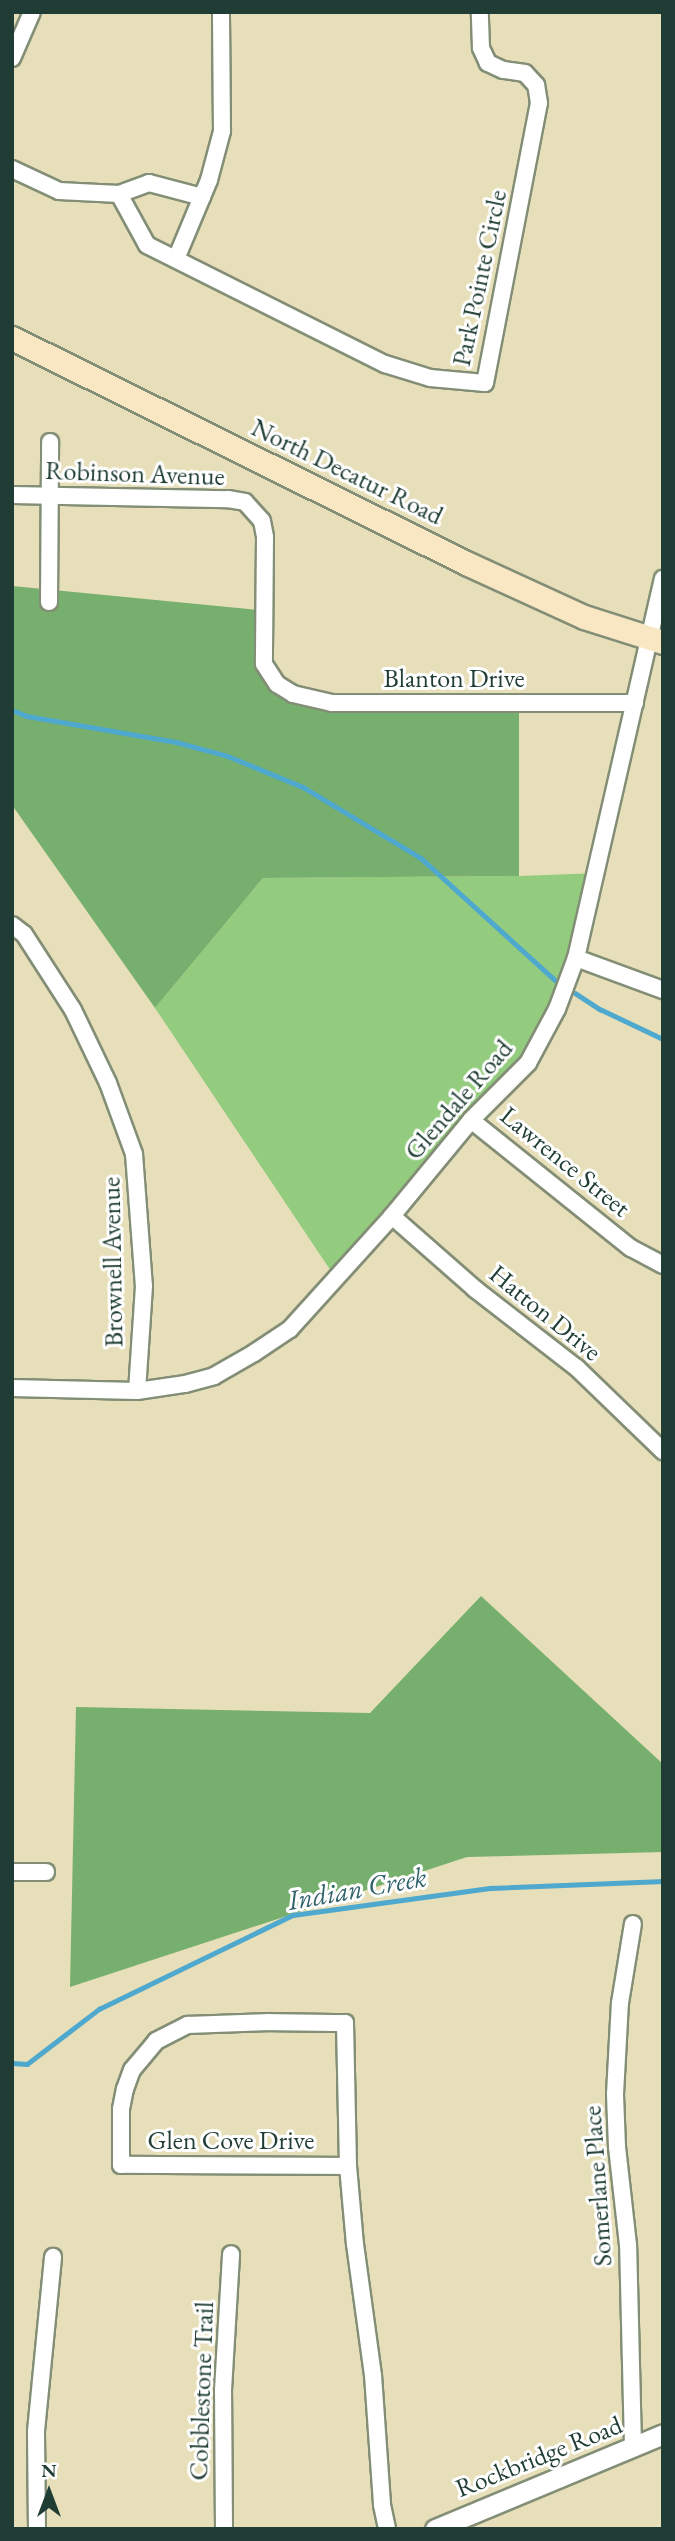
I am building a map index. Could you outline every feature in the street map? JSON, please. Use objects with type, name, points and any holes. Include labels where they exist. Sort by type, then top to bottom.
[{"type":"main road","name":"North Decatur Road","points":[[12,338],[466,563],[584,617],[656,640]]},
{"type":"street","points":[[12,58],[32,12]]},
{"type":"street","points":[[176,259],[202,197],[222,131],[221,12]]},
{"type":"street","name":"Park Pointe Circle","points":[[119,194],[147,245],[385,364],[430,378],[485,383],[539,103],[536,85],[526,73],[503,70],[488,63],[481,48],[480,12]]},
{"type":"street","points":[[12,169],[59,191],[119,194],[149,183],[202,197]]},
{"type":"street","points":[[50,442],[50,602]]},
{"type":"street","name":"Robinson Avenue","points":[[12,495],[229,499],[245,502],[255,510],[262,521],[265,537],[264,664],[277,684]]},
{"type":"street","name":"Glendale Road","points":[[12,1388],[137,1391],[185,1384],[214,1376],[281,1335],[392,1216],[471,1120],[528,1063],[557,1009],[576,958],[635,703],[656,640],[663,579]]},
{"type":"street","name":"Blanton Drive","points":[[277,684],[293,694],[332,703],[635,703]]},
{"type":"street","name":"Brownell Avenue","points":[[12,925],[24,934],[73,1010],[108,1083],[134,1154],[144,1286],[137,1391]]},
{"type":"street","points":[[576,958],[663,990]]},
{"type":"street","name":"Lawrence Street","points":[[471,1120],[631,1248],[663,1265]]},
{"type":"street","name":"Hatton Drive","points":[[392,1216],[475,1289],[577,1368],[663,1451]]},
{"type":"street","points":[[12,1872],[46,1872]]},
{"type":"street","name":"Somerlane Place","points":[[633,2446],[628,2245],[617,2147],[615,2094],[620,2003],[634,1924]]},
{"type":"street","name":"Glen Cove Drive","points":[[348,2166],[121,2165],[121,2109],[132,2070],[156,2041],[188,2025],[345,2023],[348,2166],[355,2244],[373,2375],[382,2505],[387,2529]]},
{"type":"street","name":"Cobblestone Trail","points":[[224,2529],[223,2390],[231,2254]]},
{"type":"street","points":[[37,2529],[36,2431],[52,2258]]},
{"type":"street","name":"Rockbridge Road","points":[[435,2529],[663,2434]]},
{"type":"green space","points":[[12,586],[258,610],[271,675],[317,701],[519,707],[519,876],[263,878],[155,1008],[12,805]]},
{"type":"green space","points":[[600,873],[568,988],[519,1073],[335,1277],[155,1008],[263,878]]},
{"type":"green space","points":[[481,1596],[663,1764],[663,1852],[467,1857],[70,1987],[76,1707],[370,1713]]},
{"type":"waterway","points":[[12,710],[27,716],[176,742],[228,756],[303,787],[421,858],[555,980]]},
{"type":"waterway","points":[[575,993],[600,1009],[663,1039]]},
{"type":"waterway","name":"Indian Creek","points":[[12,2063],[27,2064],[99,2009],[293,1915],[491,1888],[663,1881]]}]
